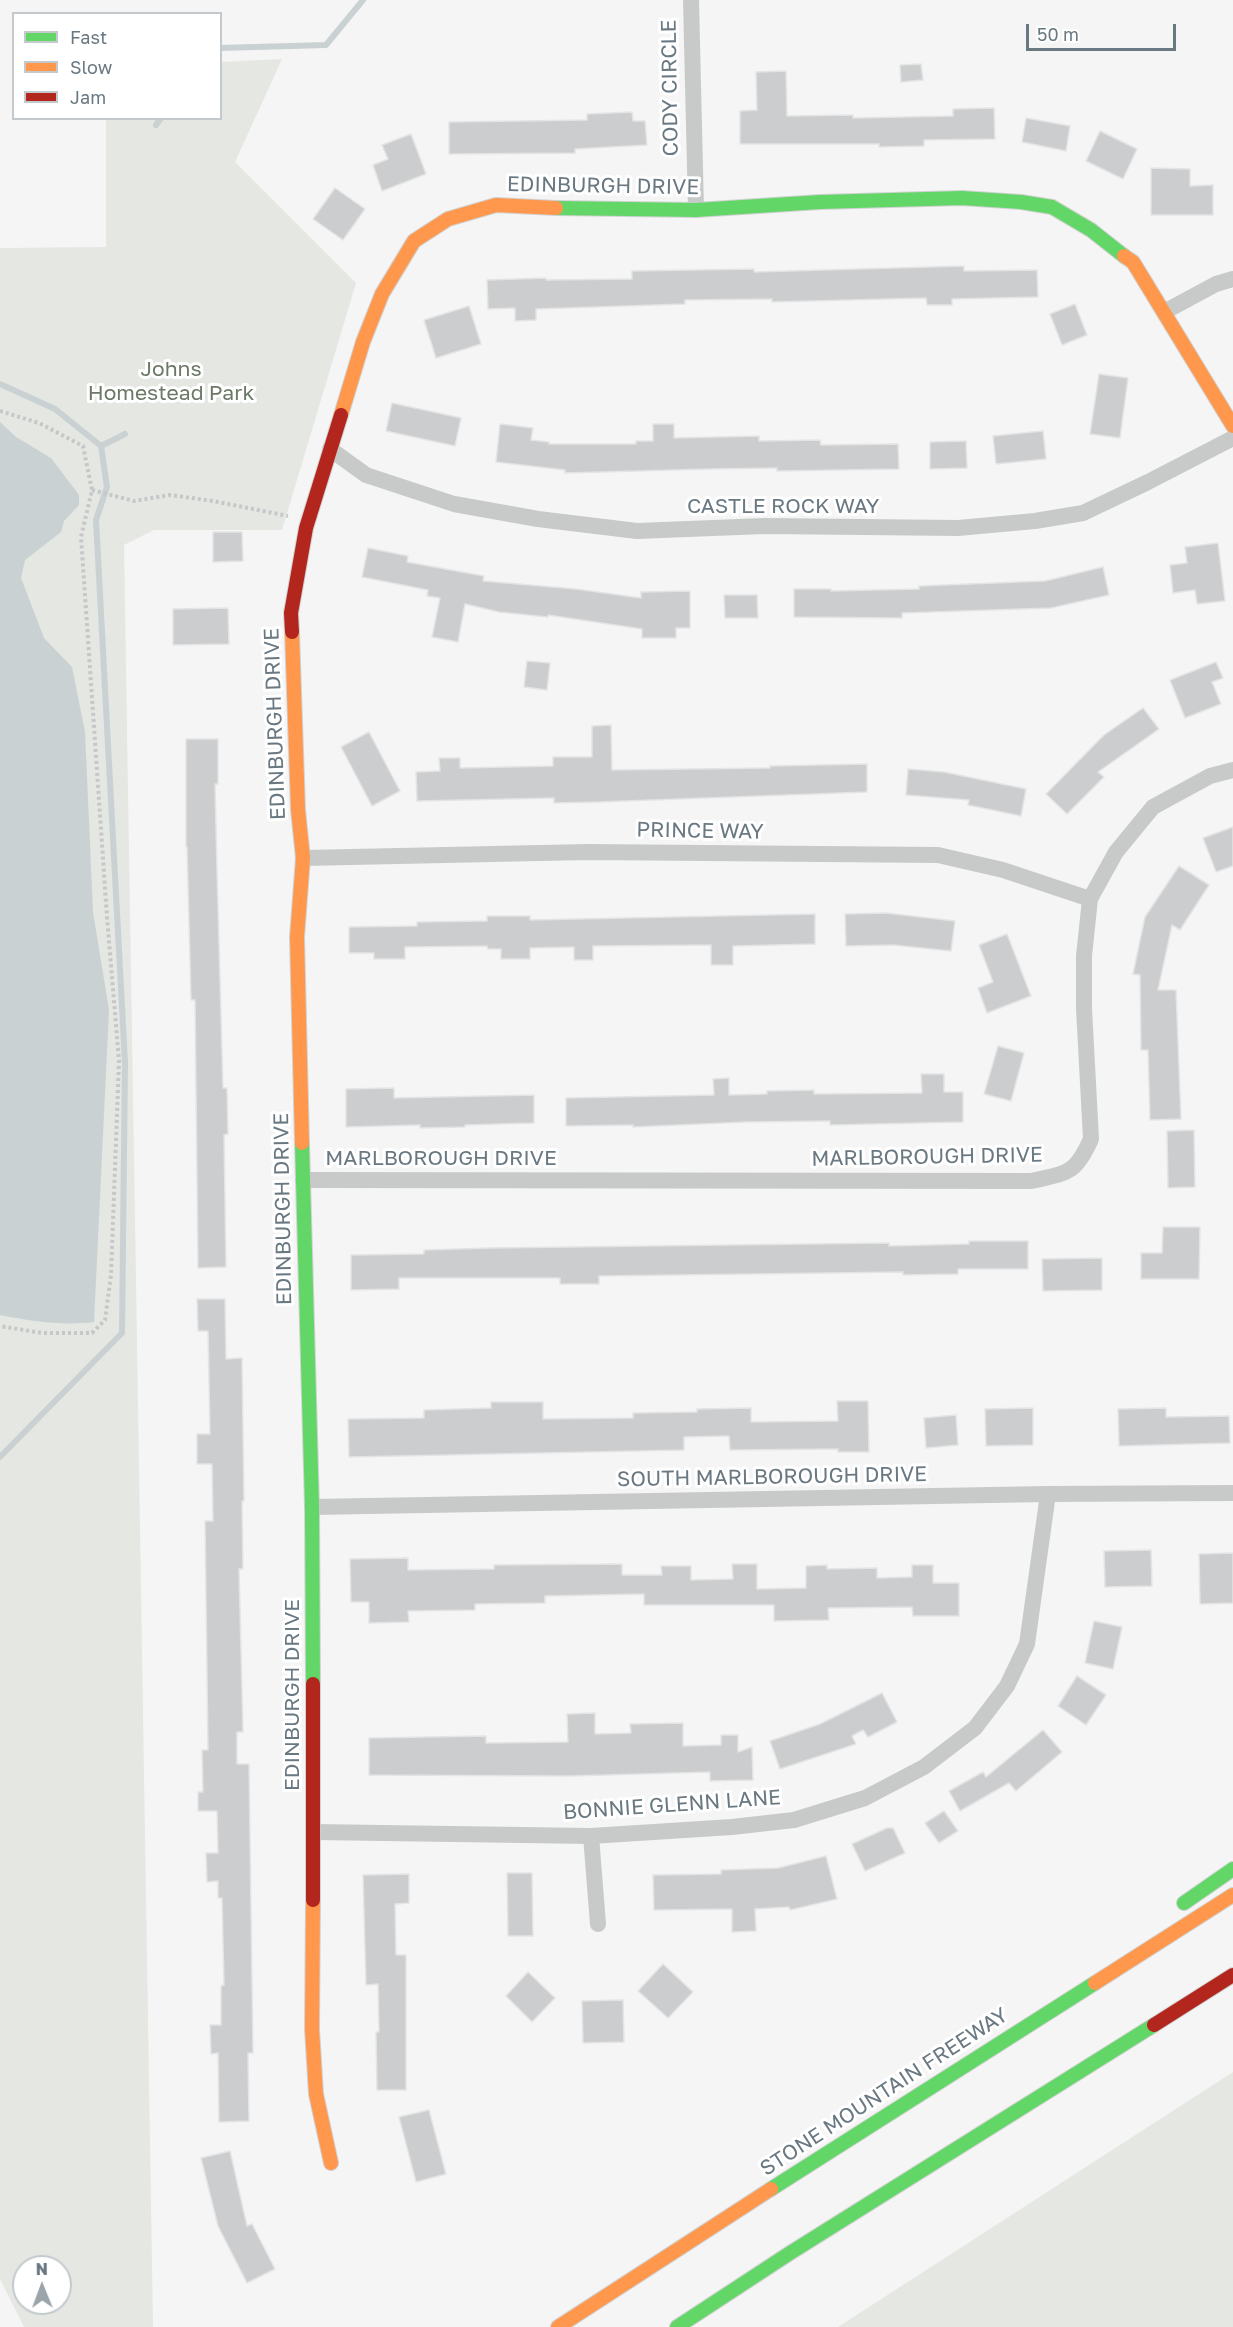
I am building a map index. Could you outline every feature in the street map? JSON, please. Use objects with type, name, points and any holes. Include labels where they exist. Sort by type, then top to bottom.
[{"type":"main road","name":"EDINBURGH DRIVE","points":[[331,2163],[316,2094],[312,2029],[314,1832],[312,1507],[297,937],[303,858],[298,810],[291,612],[309,519],[370,323],[382,294],[414,241],[448,219],[496,205],[696,210],[820,202],[962,198],[1021,202],[1052,207],[1091,230],[1133,262],[1233,426]]},
{"type":"main road","points":[[1174,1910],[1233,1869]]},
{"type":"main road","name":"STONE MOUNTAIN FREEWAY","points":[[558,2327],[1233,1895]]},
{"type":"main road","points":[[677,2327],[790,2253],[1233,1975]]},
{"type":"main road","points":[[810,2164],[1066,1985]]},
{"type":"street","name":"CODY CIRCLE","points":[[691,0],[696,210]]},
{"type":"street","points":[[1216,284],[1233,268]]},
{"type":"street","points":[[1164,312],[1216,284],[1233,279]]},
{"type":"street","name":"CASTLE ROCK WAY","points":[[330,449],[366,475],[453,504],[538,519],[637,531],[764,526],[958,528],[1035,521],[1083,513],[1233,438]]},
{"type":"street","name":"MARLBOROUGH DRIVE","points":[[303,1180],[1031,1181],[1068,1173],[1082,1159],[1091,1139],[1084,1009],[1084,956],[1090,899],[1116,852],[1153,807],[1210,776],[1233,770]]},
{"type":"street","name":"PRINCE WAY","points":[[303,858],[588,852],[938,855],[1003,870],[1090,899]]},
{"type":"street","name":"SOUTH MARLBOROUGH DRIVE","points":[[312,1507],[1048,1494],[1233,1493]]},
{"type":"street","name":"BONNIE GLENN LANE","points":[[314,1832],[591,1836],[732,1827],[794,1820],[865,1798],[924,1767],[975,1728],[1007,1686],[1027,1644],[1048,1494]]},
{"type":"street","points":[[591,1836],[598,1924]]},
{"type":"path","points":[[0,411],[39,423],[83,446],[92,490],[81,537],[119,1061],[111,1275],[105,1320],[92,1333],[42,1332],[0,1326]]},
{"type":"path","points":[[92,490],[134,501],[170,495],[309,519]]},
{"type":"green space","name":"Johns Homestead Park","points":[[282,59],[235,162],[356,283],[282,530],[154,530],[124,545],[153,2327],[24,2327],[18,2315],[72,2315],[72,2255],[12,2255],[12,2303],[0,2279],[0,248],[106,247],[106,120],[222,120],[222,62]]},
{"type":"green space","points":[[1233,2072],[1233,2327],[838,2327]]},
{"type":"shaded area","points":[[0,422],[16,437],[51,458],[79,495],[79,505],[64,521],[61,532],[25,560],[21,578],[44,638],[72,667],[85,732],[93,912],[109,1010],[94,1322],[47,1322],[0,1315]]},
{"type":"building","points":[[921,64],[923,80],[901,82],[900,65]]},
{"type":"building","points":[[786,71],[787,116],[853,115],[853,118],[953,116],[953,109],[994,108],[995,139],[924,140],[924,146],[879,147],[879,144],[740,144],[740,111],[757,110],[756,72]]},
{"type":"building","points":[[632,112],[633,121],[645,121],[647,145],[575,149],[575,153],[449,154],[449,122],[587,120],[587,114]]},
{"type":"building","points":[[1026,118],[1070,126],[1066,151],[1022,142]]},
{"type":"building","points":[[1100,131],[1137,149],[1123,179],[1086,161]]},
{"type":"building","points":[[411,134],[426,174],[382,191],[373,165],[388,159],[382,145]]},
{"type":"building","points":[[1151,168],[1190,169],[1190,186],[1213,185],[1213,215],[1151,215]]},
{"type":"building","points":[[335,188],[365,209],[343,240],[313,219]]},
{"type":"building","points":[[964,266],[964,271],[1037,270],[1038,297],[952,299],[952,305],[927,305],[926,298],[772,302],[772,299],[685,300],[685,304],[536,309],[536,320],[515,321],[515,308],[488,309],[487,280],[632,279],[632,271],[754,269],[754,272]]},
{"type":"building","points":[[1075,304],[1087,335],[1062,345],[1050,314]]},
{"type":"building","points":[[469,306],[481,344],[436,358],[424,320]]},
{"type":"building","points":[[1099,374],[1128,378],[1120,438],[1090,434]]},
{"type":"building","points":[[392,403],[461,418],[455,446],[386,431]]},
{"type":"building","points":[[500,424],[533,428],[531,440],[549,442],[549,444],[636,444],[636,441],[653,441],[653,424],[674,424],[674,438],[759,436],[759,441],[820,440],[821,445],[898,444],[899,469],[777,471],[777,468],[565,473],[565,470],[496,462]]},
{"type":"building","points":[[1043,431],[1046,459],[996,464],[993,436]]},
{"type":"building","points":[[966,441],[967,468],[930,469],[930,442]]},
{"type":"building","points":[[213,532],[242,532],[243,561],[213,562]]},
{"type":"building","points":[[1218,543],[1225,601],[1197,604],[1195,590],[1173,593],[1170,565],[1187,563],[1185,547]]},
{"type":"building","points":[[368,548],[408,556],[407,562],[484,576],[483,581],[576,589],[641,598],[641,592],[690,591],[690,628],[676,628],[676,638],[642,638],[642,629],[548,615],[548,617],[499,612],[465,604],[458,642],[432,637],[440,598],[427,596],[428,590],[362,577]]},
{"type":"building","points":[[1103,567],[1109,595],[1051,608],[902,613],[902,618],[794,617],[794,589],[831,589],[831,591],[919,589],[919,586],[1045,581]]},
{"type":"building","points":[[724,595],[757,595],[758,618],[725,618]]},
{"type":"building","points":[[228,608],[229,644],[173,645],[173,609]]},
{"type":"building","points":[[527,661],[550,663],[547,690],[524,687]]},
{"type":"building","points":[[1216,662],[1223,678],[1212,682],[1221,704],[1185,718],[1170,680]]},
{"type":"building","points":[[1143,708],[1159,729],[1098,772],[1104,777],[1067,814],[1046,794],[1104,735]]},
{"type":"building","points":[[611,725],[612,770],[867,764],[867,792],[554,803],[554,798],[417,801],[416,772],[440,771],[439,758],[460,758],[460,768],[553,766],[553,757],[592,757],[592,726]]},
{"type":"building","points":[[369,732],[400,791],[372,806],[341,747]]},
{"type":"building","points":[[186,739],[218,739],[218,784],[215,784],[217,870],[223,1088],[227,1088],[228,1134],[224,1135],[226,1267],[198,1268],[195,1000],[191,1000],[186,847]]},
{"type":"building","points":[[908,769],[944,772],[1026,789],[1021,816],[968,805],[969,800],[906,795]]},
{"type":"building","points":[[1233,827],[1233,866],[1216,872],[1203,838]]},
{"type":"building","points":[[1179,866],[1209,885],[1180,930],[1172,925],[1158,990],[1176,990],[1181,1119],[1150,1120],[1148,1050],[1141,1050],[1140,975],[1133,974],[1145,917]]},
{"type":"building","points":[[886,913],[955,921],[951,951],[893,945],[846,946],[845,914]]},
{"type":"building","points":[[815,914],[815,944],[733,946],[733,965],[711,965],[711,945],[593,946],[593,960],[574,960],[574,947],[530,948],[530,959],[501,959],[501,949],[488,949],[487,946],[405,947],[405,959],[374,959],[374,953],[349,953],[349,927],[417,926],[417,922],[487,921],[487,916],[530,916],[530,920]]},
{"type":"building","points":[[1007,934],[1031,996],[987,1013],[978,988],[993,982],[979,945]]},
{"type":"building","points":[[998,1046],[1024,1053],[1011,1101],[984,1094]]},
{"type":"building","points":[[921,1074],[944,1074],[944,1092],[963,1092],[963,1122],[830,1125],[830,1121],[633,1127],[633,1125],[566,1126],[566,1098],[714,1095],[713,1079],[729,1078],[729,1095],[814,1090],[814,1094],[922,1093]]},
{"type":"building","points":[[394,1088],[394,1098],[534,1095],[534,1123],[420,1128],[420,1125],[346,1127],[346,1089]]},
{"type":"building","points":[[1194,1130],[1195,1187],[1168,1188],[1167,1131]]},
{"type":"building","points":[[1163,1227],[1200,1227],[1199,1279],[1141,1279],[1141,1253],[1162,1253]]},
{"type":"building","points":[[969,1241],[1028,1241],[1028,1269],[958,1269],[958,1274],[903,1275],[903,1272],[599,1276],[599,1284],[560,1284],[560,1278],[399,1278],[399,1289],[351,1290],[351,1255],[424,1254],[424,1250],[490,1248],[889,1243],[889,1246],[969,1244]]},
{"type":"building","points":[[1102,1258],[1102,1290],[1043,1291],[1042,1259]]},
{"type":"building","points":[[197,1299],[225,1299],[226,1359],[242,1358],[244,1501],[242,1501],[243,1569],[239,1569],[243,1732],[237,1732],[237,1764],[249,1764],[253,2053],[248,2053],[249,2121],[219,2122],[218,2053],[211,2054],[210,2025],[221,2025],[221,1986],[224,1985],[222,1898],[218,1898],[218,1881],[207,1882],[206,1853],[218,1853],[217,1811],[198,1811],[198,1792],[203,1792],[202,1750],[208,1750],[205,1521],[213,1521],[212,1464],[197,1464],[197,1434],[210,1434],[208,1331],[198,1331]]},
{"type":"building","points":[[837,1401],[868,1401],[869,1452],[838,1452],[838,1449],[730,1450],[729,1436],[684,1437],[684,1450],[349,1457],[348,1419],[424,1418],[424,1410],[491,1408],[491,1402],[543,1402],[543,1419],[633,1418],[633,1413],[751,1408],[751,1422],[838,1421]]},
{"type":"building","points":[[1033,1408],[1033,1445],[986,1446],[985,1409]]},
{"type":"building","points":[[1166,1408],[1166,1417],[1229,1416],[1230,1443],[1119,1446],[1118,1409]]},
{"type":"building","points":[[956,1415],[958,1445],[926,1448],[924,1418]]},
{"type":"building","points":[[1151,1550],[1152,1586],[1105,1587],[1104,1551]]},
{"type":"building","points":[[1233,1553],[1233,1603],[1200,1604],[1199,1554]]},
{"type":"building","points":[[408,1558],[408,1570],[494,1569],[494,1565],[622,1564],[622,1575],[662,1575],[661,1566],[691,1566],[691,1580],[733,1579],[732,1564],[757,1564],[757,1589],[806,1588],[806,1566],[827,1565],[827,1569],[877,1568],[877,1578],[912,1577],[912,1565],[933,1565],[933,1583],[959,1583],[959,1616],[913,1616],[912,1607],[828,1608],[829,1620],[774,1621],[774,1605],[644,1605],[644,1594],[545,1596],[545,1603],[475,1604],[475,1610],[408,1611],[409,1622],[369,1623],[369,1602],[351,1602],[350,1559]]},
{"type":"building","points":[[1094,1621],[1122,1627],[1113,1669],[1085,1663]]},
{"type":"building","points":[[1077,1676],[1106,1695],[1086,1725],[1058,1706]]},
{"type":"building","points":[[882,1693],[897,1722],[868,1737],[863,1730],[852,1736],[856,1744],[780,1769],[770,1741],[820,1724]]},
{"type":"building","points":[[595,1713],[595,1734],[631,1733],[630,1724],[683,1723],[683,1746],[721,1745],[721,1735],[738,1735],[738,1752],[752,1747],[753,1780],[710,1781],[710,1772],[569,1776],[369,1775],[369,1738],[486,1736],[486,1743],[568,1742],[567,1714]]},
{"type":"building","points":[[1043,1730],[1062,1752],[1016,1791],[1009,1783],[960,1811],[949,1791],[983,1772],[986,1777]]},
{"type":"building","points":[[944,1811],[958,1831],[939,1843],[925,1823]]},
{"type":"building","points":[[887,1828],[893,1828],[905,1853],[865,1871],[852,1844]]},
{"type":"building","points":[[826,1856],[837,1899],[790,1910],[789,1907],[755,1909],[756,1931],[732,1932],[732,1909],[654,1910],[653,1875],[721,1874],[721,1870],[778,1868]]},
{"type":"building","points":[[507,1873],[532,1873],[533,1936],[508,1936]]},
{"type":"building","points":[[409,1874],[409,1903],[395,1904],[396,1955],[406,1955],[406,2090],[377,2090],[378,1984],[366,1985],[363,1875]]},
{"type":"building","points":[[663,1964],[693,1992],[668,2018],[638,1991]]},
{"type":"building","points":[[528,1972],[555,1998],[532,2022],[506,1996]]},
{"type":"building","points":[[623,2000],[624,2042],[583,2043],[582,2001]]},
{"type":"building","points":[[429,2110],[446,2174],[416,2182],[399,2117]]},
{"type":"building","points":[[230,2151],[247,2226],[252,2224],[275,2269],[247,2283],[218,2226],[201,2158]]},
{"type":"waterway","points":[[222,48],[326,45],[363,0]]},
{"type":"waterway","points":[[156,125],[160,120]]},
{"type":"waterway","points":[[0,384],[55,409],[101,446],[107,487],[96,520],[125,1063],[122,1333],[0,1457]]},
{"type":"waterway","points":[[101,446],[125,434]]},
{"type":"traffic: fast","points":[[556,208],[696,210],[820,202],[962,198],[1021,202],[1052,207],[1091,230],[1124,256]]},
{"type":"traffic: fast","points":[[302,1143],[312,1507],[313,1684]]},
{"type":"traffic: fast","points":[[1184,1903],[1233,1869]]},
{"type":"traffic: fast","points":[[771,2189],[1095,1983]]},
{"type":"traffic: fast","points":[[677,2327],[790,2253],[1154,2025]]},
{"type":"traffic: slow","points":[[341,415],[363,342],[382,294],[414,241],[448,219],[496,205],[556,208]]},
{"type":"traffic: slow","points":[[1124,256],[1133,262],[1233,426]]},
{"type":"traffic: slow","points":[[292,632],[298,810],[303,858],[297,937],[302,1143]]},
{"type":"traffic: slow","points":[[1095,1983],[1233,1895]]},
{"type":"traffic: slow","points":[[313,1900],[312,2029],[316,2094],[331,2163]]},
{"type":"traffic: slow","points":[[558,2327],[771,2189]]},
{"type":"traffic: jam","points":[[292,632],[291,613],[306,528],[341,415]]},
{"type":"traffic: jam","points":[[313,1684],[313,1900]]},
{"type":"traffic: jam","points":[[1154,2025],[1233,1975]]}]
